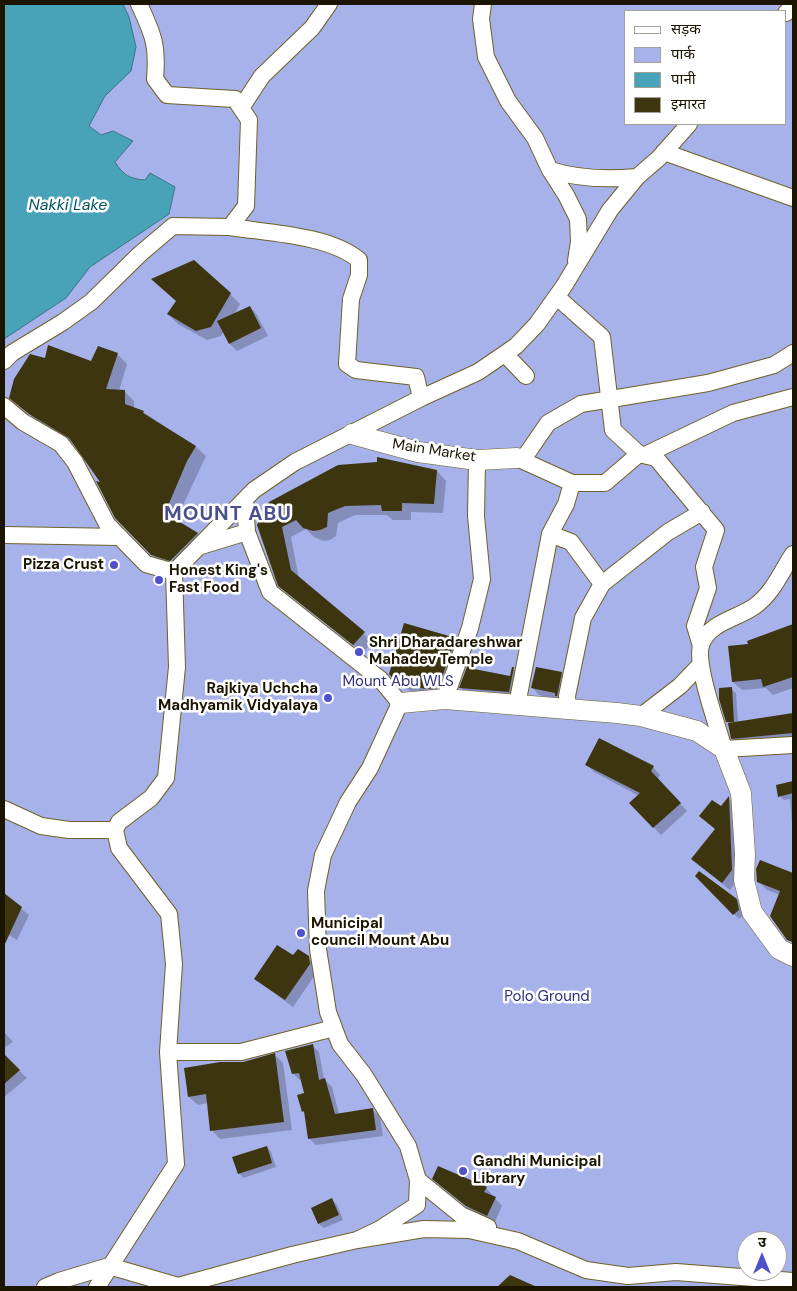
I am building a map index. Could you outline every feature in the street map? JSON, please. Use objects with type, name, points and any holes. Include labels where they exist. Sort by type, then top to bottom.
[{"type":"main road","name":"Main Market","points":[[352,434],[418,452],[478,460],[517,458]]},
{"type":"main road","points":[[400,703],[445,699],[641,716],[697,731],[724,749],[741,792],[745,854],[744,880],[752,912],[779,949],[793,956]]},
{"type":"street","points":[[139,4],[154,36],[157,55],[155,79],[167,95],[235,99],[249,120],[246,206],[230,227]]},
{"type":"street","points":[[241,108],[262,76],[312,28],[329,4]]},
{"type":"street","points":[[483,4],[481,19],[486,57],[508,100],[535,138],[550,170],[578,219],[579,242],[575,268]]},
{"type":"street","points":[[97,1287],[176,1164],[168,1052],[174,964],[169,914],[119,848],[115,830],[119,822],[151,798],[166,778],[177,666],[174,572],[254,490],[295,462],[421,398],[478,372],[516,346],[538,324],[557,297],[610,210],[637,177],[664,152],[688,125]]},
{"type":"street","points":[[664,152],[793,198]]},
{"type":"street","points":[[550,170],[573,177],[593,179],[637,177]]},
{"type":"street","points":[[4,361],[12,353],[63,322],[91,302],[140,254],[173,226],[230,227],[328,243],[349,251],[359,260],[359,275],[351,299],[347,364],[356,370],[416,377],[421,398]]},
{"type":"street","points":[[557,297],[602,337],[613,430],[642,454],[656,458],[716,530],[704,567],[708,588],[695,626],[701,646],[700,664],[724,749],[793,745]]},
{"type":"street","points":[[517,458],[526,455],[548,422],[581,404],[708,383],[774,365],[793,353]]},
{"type":"street","points":[[505,354],[526,376]]},
{"type":"street","points":[[517,458],[572,483],[605,483],[642,454],[733,413],[793,397]]},
{"type":"street","points":[[4,406],[23,422],[61,444],[75,462],[107,524],[146,564],[174,572]]},
{"type":"street","points":[[445,699],[470,628],[482,579],[476,516],[478,460]]},
{"type":"street","points":[[517,705],[550,534],[566,504],[572,483]]},
{"type":"street","points":[[246,500],[247,532],[270,592],[380,679],[400,703],[370,768],[348,802],[323,855],[316,891],[318,949],[328,1012],[340,1044],[364,1074],[408,1146],[418,1180],[417,1205],[380,1229],[357,1240]]},
{"type":"street","points":[[568,710],[567,696],[583,618],[602,584],[668,532],[702,512]]},
{"type":"street","points":[[198,547],[247,532]]},
{"type":"street","points":[[550,534],[571,542],[602,584]]},
{"type":"street","points":[[4,535],[120,538]]},
{"type":"street","points":[[701,646],[712,629],[756,606],[774,587],[793,554]]},
{"type":"street","points":[[641,716],[680,686],[700,664]]},
{"type":"street","points":[[4,809],[41,826],[70,830],[115,830]]},
{"type":"street","points":[[168,1052],[241,1052],[334,1028]]},
{"type":"street","points":[[418,1180],[461,1215],[586,1270],[628,1276],[676,1272],[793,1281]]},
{"type":"street","points":[[45,1287],[109,1266],[178,1286],[292,1255],[357,1240],[424,1229],[469,1230],[521,1242]]},
{"type":"green space","name":"Mount Abu WLS","points":[[4,4],[793,4],[793,1287],[4,1287]]},
{"type":"water","name":"Nakki Lake","points":[[4,4],[123,4],[129,17],[136,47],[131,71],[105,96],[89,126],[101,135],[113,131],[133,141],[115,162],[124,173],[135,179],[145,180],[150,173],[175,187],[169,214],[90,267],[66,298],[4,339]]},
{"type":"building","points":[[194,260],[231,293],[211,327],[196,331],[167,314],[176,301],[151,279]]},
{"type":"building","points":[[250,306],[261,328],[229,344],[217,321]]},
{"type":"building","points":[[48,345],[91,361],[98,346],[118,353],[106,389],[125,390],[125,404],[144,411],[143,413],[196,446],[187,461],[165,513],[198,533],[170,561],[151,555],[115,518],[96,481],[100,482],[69,438],[29,414],[9,398],[14,379],[30,354],[45,358]]},
{"type":"building","points":[[377,457],[437,470],[434,504],[402,503],[402,511],[382,511],[381,505],[345,506],[328,513],[327,527],[320,530],[313,531],[303,528],[296,520],[282,527],[291,570],[365,632],[353,645],[278,586],[257,525],[269,502],[338,465],[377,462]]},
{"type":"building","points":[[404,623],[456,638],[438,688],[425,689],[394,680],[389,674]]},
{"type":"building","points":[[793,624],[793,677],[763,687],[761,679],[732,682],[728,646],[748,644],[747,641]]},
{"type":"building","points":[[468,664],[474,665],[474,669],[510,676],[512,667],[514,667],[509,692],[459,688]]},
{"type":"building","points":[[536,667],[562,672],[557,696],[555,696],[555,693],[531,688]]},
{"type":"building","points":[[732,687],[734,722],[726,722],[719,699],[719,688]]},
{"type":"building","points":[[793,713],[793,733],[731,739],[728,723]]},
{"type":"building","points":[[599,738],[654,766],[651,771],[681,803],[653,828],[629,803],[640,793],[585,765]]},
{"type":"building","points":[[793,781],[793,793],[778,797],[776,785]]},
{"type":"building","points":[[729,796],[732,870],[722,883],[691,859],[715,829],[699,816],[712,800],[721,806]]},
{"type":"building","points":[[760,860],[793,873],[793,942],[787,940],[770,916],[780,891],[757,882],[756,869]]},
{"type":"building","points":[[699,871],[737,899],[739,910],[733,915],[695,876]]},
{"type":"building","points":[[4,893],[22,907],[4,946]]},
{"type":"building","points":[[277,945],[293,955],[298,949],[309,956],[310,964],[285,1000],[254,979]]},
{"type":"building","points":[[313,1044],[319,1080],[325,1078],[335,1114],[373,1108],[376,1130],[308,1139],[304,1111],[302,1112],[297,1095],[304,1093],[299,1073],[292,1074],[285,1051]]},
{"type":"building","points":[[275,1053],[284,1122],[210,1131],[206,1094],[188,1097],[184,1068],[220,1062],[243,1062]]},
{"type":"building","points":[[4,1054],[20,1070],[4,1084]]},
{"type":"building","points":[[267,1146],[272,1163],[238,1174],[232,1157]]},
{"type":"building","points":[[438,1166],[487,1187],[484,1192],[496,1197],[487,1216],[466,1206],[432,1179]]},
{"type":"building","points":[[332,1198],[339,1215],[318,1224],[311,1208]]},
{"type":"building","points":[[510,1275],[537,1287],[497,1287]]},
{"type":"place","name":"Pizza Crust","points":[[114,565]]},
{"type":"place","name":"Honest King's Fast Food","points":[[159,580]]},
{"type":"place","name":"Shri Dharadareshwar Mahadev Temple","points":[[359,652]]},
{"type":"place","name":"Rajkiya Uchcha Madhyamik Vidyalaya","points":[[328,698]]},
{"type":"place","name":"Municipal council Mount Abu","points":[[301,933]]},
{"type":"place","name":"Gandhi Municipal Library","points":[[463,1171]]},
{"type":"district","name":"MOUNT ABU","points":[[228,515]]},
{"type":"park label","name":"Polo Ground","points":[[547,997]]}]
